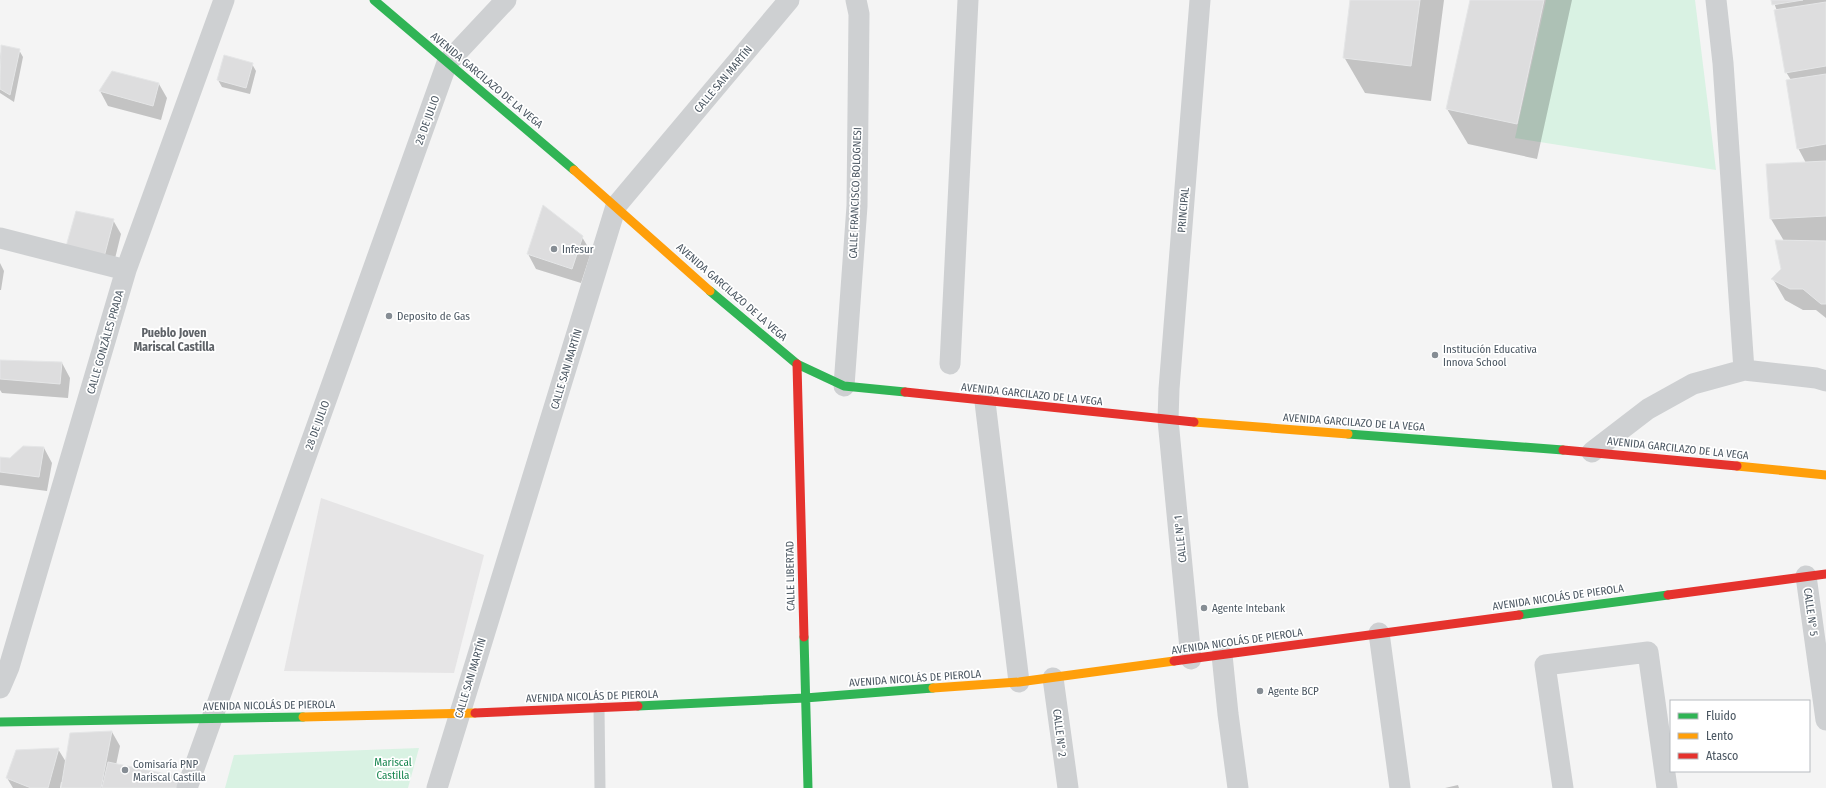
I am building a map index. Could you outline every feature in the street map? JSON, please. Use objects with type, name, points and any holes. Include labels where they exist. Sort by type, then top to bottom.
[{"type":"street","name":"CALLE GONZÁLES PRADA","points":[[0,688],[9,667],[126,270],[224,0]]},
{"type":"street","name":"AVENIDA GARCILAZO DE LA VEGA","points":[[374,0],[616,206],[718,298],[797,364],[844,386],[1168,420],[1592,452],[1826,475]]},
{"type":"street","points":[[447,63],[506,0]]},
{"type":"street","name":"CALLE SAN MARTÍN","points":[[437,788],[616,206],[789,0]]},
{"type":"street","name":"CALLE FRANCISCO BOLOGNESI","points":[[844,386],[857,206],[859,14],[856,0]]},
{"type":"street","points":[[950,364],[968,0]]},
{"type":"street","name":"PRINCIPAL","points":[[1168,420],[1169,381],[1200,0]]},
{"type":"street","points":[[1716,0],[1723,63],[1744,370]]},
{"type":"street","name":"28 DE JULIO","points":[[188,788],[447,63]]},
{"type":"street","points":[[0,238],[126,270]]},
{"type":"street","name":"CALLE LIBERTAD","points":[[797,364],[808,788]]},
{"type":"street","points":[[1592,452],[1648,409],[1693,384],[1744,370],[1816,378],[1826,381]]},
{"type":"street","points":[[985,402],[1019,682]]},
{"type":"street","name":"CALLE N° 1","points":[[1168,420],[1191,659]]},
{"type":"street","name":"AVENIDA NICOLÁS DE PIEROLA","points":[[0,722],[459,714],[805,698],[1019,682],[1816,575]]},
{"type":"street","name":"CALLE N° 5","points":[[1816,575],[1826,720]]},
{"type":"street","points":[[1379,633],[1400,788]]},
{"type":"street","points":[[1562,788],[1546,665],[1648,652],[1667,788]]},
{"type":"street","points":[[1222,655],[1238,788]]},
{"type":"street","name":"CALLE N° 2","points":[[1053,678],[1068,788]]},
{"type":"lane","points":[[599,708],[600,788]]},
{"type":"shaded area","points":[[321,498],[484,555],[454,673],[284,671]]},
{"type":"green space","points":[[1546,0],[1695,0],[1716,170],[1515,138]]},
{"type":"green space","name":"Mariscal Castilla","points":[[419,748],[408,788],[225,788],[234,755]]},
{"type":"building","points":[[1350,0],[1420,0],[1411,66],[1343,58]]},
{"type":"building","points":[[1470,0],[1544,0],[1517,124],[1446,109]]},
{"type":"building","points":[[1771,0],[1803,0],[1772,5]]},
{"type":"building","points":[[1826,2],[1826,66],[1785,73],[1774,10]]},
{"type":"building","points":[[1,45],[20,49],[10,95],[0,89]]},
{"type":"building","points":[[224,55],[253,63],[246,88],[217,80]]},
{"type":"building","points":[[112,71],[159,83],[153,106],[99,91]]},
{"type":"building","points":[[1826,74],[1826,144],[1797,149],[1786,80]]},
{"type":"building","points":[[1826,161],[1826,216],[1770,219],[1766,164]]},
{"type":"building","points":[[543,205],[583,236],[572,269],[527,254]]},
{"type":"building","points":[[76,211],[114,219],[103,261],[65,250]]},
{"type":"building","points":[[1775,240],[1826,241],[1826,304],[1821,304],[1803,289],[1790,289],[1771,279],[1781,269]]},
{"type":"building","points":[[0,360],[62,362],[60,384],[0,379]]},
{"type":"building","points":[[23,446],[44,447],[39,477],[0,472],[0,457],[10,458]]},
{"type":"building","points":[[112,731],[101,788],[61,788],[70,733]]},
{"type":"building","points":[[59,748],[48,788],[31,788],[6,778],[16,750]]},
{"type":"building","name":"Comisaría PNP Mariscal Castilla","points":[[108,762],[181,777],[177,788],[102,788]]},
{"type":"traffic: fast","points":[[374,0],[574,170]]},
{"type":"traffic: fast","points":[[710,291],[797,364],[844,386],[905,392]]},
{"type":"traffic: fast","points":[[1348,434],[1563,450]]},
{"type":"traffic: fast","points":[[1519,615],[1668,595]]},
{"type":"traffic: fast","points":[[804,637],[808,788]]},
{"type":"traffic: fast","points":[[638,706],[805,698],[933,688]]},
{"type":"traffic: fast","points":[[0,722],[303,717]]},
{"type":"traffic: slow","points":[[574,170],[710,291]]},
{"type":"traffic: slow","points":[[1194,422],[1348,434]]},
{"type":"traffic: slow","points":[[1737,466],[1826,475]]},
{"type":"traffic: slow","points":[[933,688],[1019,682],[1174,661]]},
{"type":"traffic: slow","points":[[303,717],[475,713]]},
{"type":"traffic: jam","points":[[797,364],[804,637]]},
{"type":"traffic: jam","points":[[905,392],[1194,422]]},
{"type":"traffic: jam","points":[[1563,450],[1737,466]]},
{"type":"traffic: jam","points":[[1668,595],[1826,574]]},
{"type":"traffic: jam","points":[[1174,661],[1519,615]]},
{"type":"traffic: jam","points":[[475,713],[638,706]]},
{"type":"place","name":"Infesur","points":[[554,249]]},
{"type":"place","name":"Deposito de Gas","points":[[389,316]]},
{"type":"place","name":"Institución Educativa Innova School","points":[[1435,355]]},
{"type":"place","name":"Agente Intebank","points":[[1204,608]]},
{"type":"place","name":"Agente BCP","points":[[1260,691]]},
{"type":"place","name":"Comisaría PNP Mariscal Castilla","points":[[125,770]]},
{"type":"district","name":"Pueblo Joven Mariscal Castilla","points":[[174,340]]}]
